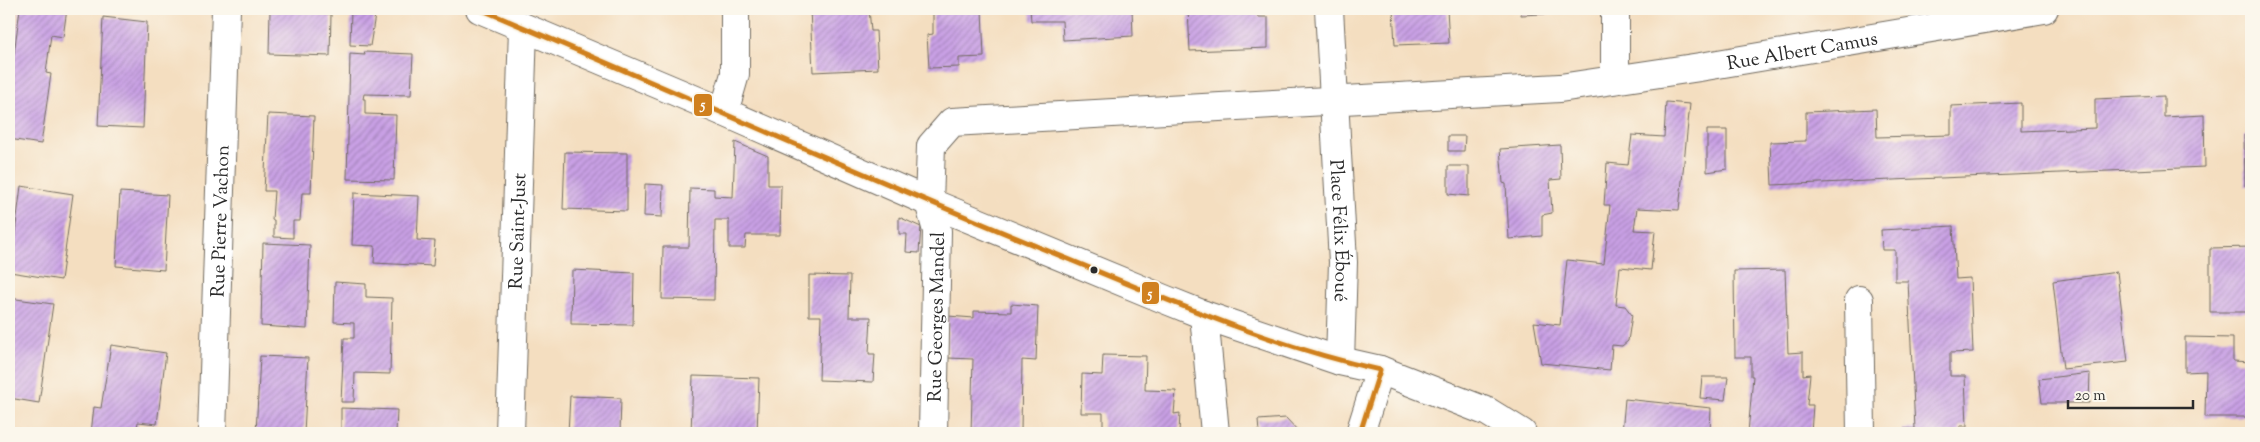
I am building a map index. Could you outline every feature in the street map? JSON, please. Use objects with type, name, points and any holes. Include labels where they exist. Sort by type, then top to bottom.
[{"type":"street","name":"Rue Pierre Vachon","points":[[212,433],[226,9]]},
{"type":"street","points":[[480,9],[724,112],[929,202],[1204,315],[1340,361],[1380,370],[1488,412],[1522,433]]},
{"type":"street","points":[[724,112],[735,74],[735,9]]},
{"type":"street","name":"Place Félix Éboué","points":[[1330,9],[1343,262],[1340,361]]},
{"type":"street","points":[[1615,9],[1615,79]]},
{"type":"street","name":"Rue Albert Camus","points":[[1335,100],[1560,88],[2044,9]]},
{"type":"street","name":"Rue Saint-Just","points":[[510,433],[523,28]]},
{"type":"street","name":"Rue Georges Mandel","points":[[933,433],[937,231],[929,202],[930,146],[952,122],[1335,100]]},
{"type":"street","points":[[1859,300],[1861,433]]},
{"type":"street","points":[[1204,315],[1215,433]]},
{"type":"street","points":[[1360,433],[1380,370]]},
{"type":"building","points":[[20,9],[67,9],[63,37],[51,35],[46,73],[51,74],[41,144],[9,139],[9,91]]},
{"type":"building","points":[[351,9],[376,9],[370,46],[350,45]]},
{"type":"building","points":[[654,9],[666,9],[664,13]]},
{"type":"building","points":[[810,9],[869,9],[871,31],[876,31],[878,69],[813,72]]},
{"type":"building","points":[[933,9],[982,9],[984,57],[959,58],[959,67],[929,68],[927,35],[933,34]]},
{"type":"building","points":[[1030,9],[1132,9],[1133,36],[1063,40],[1062,21],[1031,21]]},
{"type":"building","points":[[1188,9],[1257,9],[1258,17],[1268,17],[1268,48],[1190,51]]},
{"type":"building","points":[[1393,9],[1447,9],[1449,43],[1395,45]]},
{"type":"building","points":[[1521,9],[1563,9],[1563,13],[1521,15]]},
{"type":"building","points":[[270,10],[331,14],[330,56],[269,54]]},
{"type":"building","points":[[103,17],[147,22],[143,128],[98,126]]},
{"type":"building","points":[[364,52],[413,54],[411,95],[364,94],[363,99],[365,99],[365,114],[396,115],[394,180],[347,179],[350,54],[365,55]]},
{"type":"building","points":[[2164,96],[2164,117],[2204,115],[2205,167],[1772,185],[1770,142],[1806,141],[1806,112],[1876,109],[1877,137],[1951,135],[1951,106],[2021,103],[2021,131],[2095,128],[2095,99]]},
{"type":"building","points":[[1666,102],[1690,104],[1679,210],[1637,208],[1634,230],[1655,231],[1651,270],[1620,267],[1616,305],[1625,306],[1632,315],[1628,341],[1622,346],[1612,345],[1610,370],[1541,363],[1534,322],[1560,325],[1567,260],[1604,264],[1610,205],[1604,205],[1607,163],[1628,165],[1632,135],[1664,137]]},
{"type":"building","points":[[268,114],[314,116],[311,193],[302,193],[300,221],[293,221],[293,238],[274,237],[274,220],[272,220],[274,191],[264,191]]},
{"type":"building","points":[[1707,130],[1727,130],[1727,169],[1707,172]]},
{"type":"building","points":[[2244,135],[2251,135],[2251,186],[2245,186]]},
{"type":"building","points":[[1448,136],[1465,136],[1464,151],[1448,151]]},
{"type":"building","points":[[735,142],[768,156],[768,185],[781,185],[780,235],[746,235],[745,248],[729,248],[729,220],[715,220],[714,300],[662,299],[663,247],[689,247],[690,188],[714,189],[714,196],[733,197]]},
{"type":"building","points":[[1560,145],[1561,179],[1550,180],[1552,213],[1542,215],[1542,236],[1509,239],[1506,184],[1503,183],[1500,149]]},
{"type":"building","points":[[565,152],[627,153],[627,211],[563,209]]},
{"type":"building","points":[[1448,166],[1469,166],[1469,196],[1448,194]]},
{"type":"building","points":[[645,184],[663,185],[662,217],[644,216]]},
{"type":"building","points":[[21,186],[73,194],[61,280],[10,272]]},
{"type":"building","points":[[120,192],[168,195],[164,270],[116,266]]},
{"type":"building","points":[[354,193],[419,196],[417,240],[435,241],[433,266],[374,263],[375,246],[352,245]]},
{"type":"building","points":[[899,217],[921,227],[919,253],[906,252],[907,234],[899,234]]},
{"type":"building","points":[[1953,226],[1956,279],[1970,278],[1973,352],[1950,353],[1950,376],[1965,376],[1967,426],[1960,426],[1960,433],[1903,433],[1903,429],[1915,429],[1908,281],[1895,281],[1895,250],[1882,250],[1881,230]]},
{"type":"building","points":[[263,243],[310,245],[307,329],[261,326]]},
{"type":"building","points":[[2251,247],[2251,312],[2210,312],[2210,248]]},
{"type":"building","points":[[572,270],[634,273],[633,325],[571,324]]},
{"type":"building","points":[[1785,270],[1788,353],[1803,352],[1803,375],[1810,374],[1807,405],[1813,405],[1811,433],[1748,433],[1753,376],[1751,376],[1751,357],[1735,357],[1734,271]]},
{"type":"building","points":[[2117,272],[2128,362],[2063,369],[2053,281]]},
{"type":"building","points":[[809,275],[850,276],[849,317],[871,317],[869,354],[875,354],[873,382],[819,380],[821,316],[809,316]]},
{"type":"building","points":[[335,282],[366,284],[366,297],[392,298],[390,374],[355,373],[354,402],[341,402],[344,338],[354,338],[354,323],[334,322]]},
{"type":"building","points":[[9,298],[53,304],[39,403],[9,398]]},
{"type":"building","points":[[1011,304],[1038,306],[1036,361],[1022,360],[1021,433],[971,433],[973,359],[948,358],[948,316],[974,318],[974,311],[1011,312]]},
{"type":"building","points":[[2185,337],[2233,338],[2233,361],[2251,362],[2251,417],[2205,417],[2206,371],[2185,372]]},
{"type":"building","points":[[111,345],[166,353],[157,424],[138,422],[136,433],[91,433],[94,407],[101,408]]},
{"type":"building","points":[[1103,355],[1146,356],[1145,390],[1176,391],[1174,414],[1180,413],[1179,433],[1103,433],[1103,413],[1081,413],[1082,374],[1102,375]]},
{"type":"building","points":[[260,356],[308,358],[304,433],[256,433]]},
{"type":"building","points":[[2090,373],[2089,403],[2042,403],[2039,379]]},
{"type":"building","points":[[693,376],[759,378],[757,433],[691,433]]},
{"type":"building","points":[[1702,377],[1728,377],[1725,400],[1700,398]]},
{"type":"building","points":[[570,396],[621,398],[620,433],[568,433]]},
{"type":"building","points":[[1625,399],[1711,408],[1710,433],[1622,433]]},
{"type":"building","points":[[341,408],[397,410],[396,433],[341,433]]},
{"type":"building","points":[[1286,418],[1300,433],[1259,433],[1258,420]]},
{"type":"transit line","name":"5","points":[[480,9],[900,189],[1166,300],[1293,346],[1380,370]]},
{"type":"transit line","name":"5","points":[[1360,433],[1380,370]]}]
